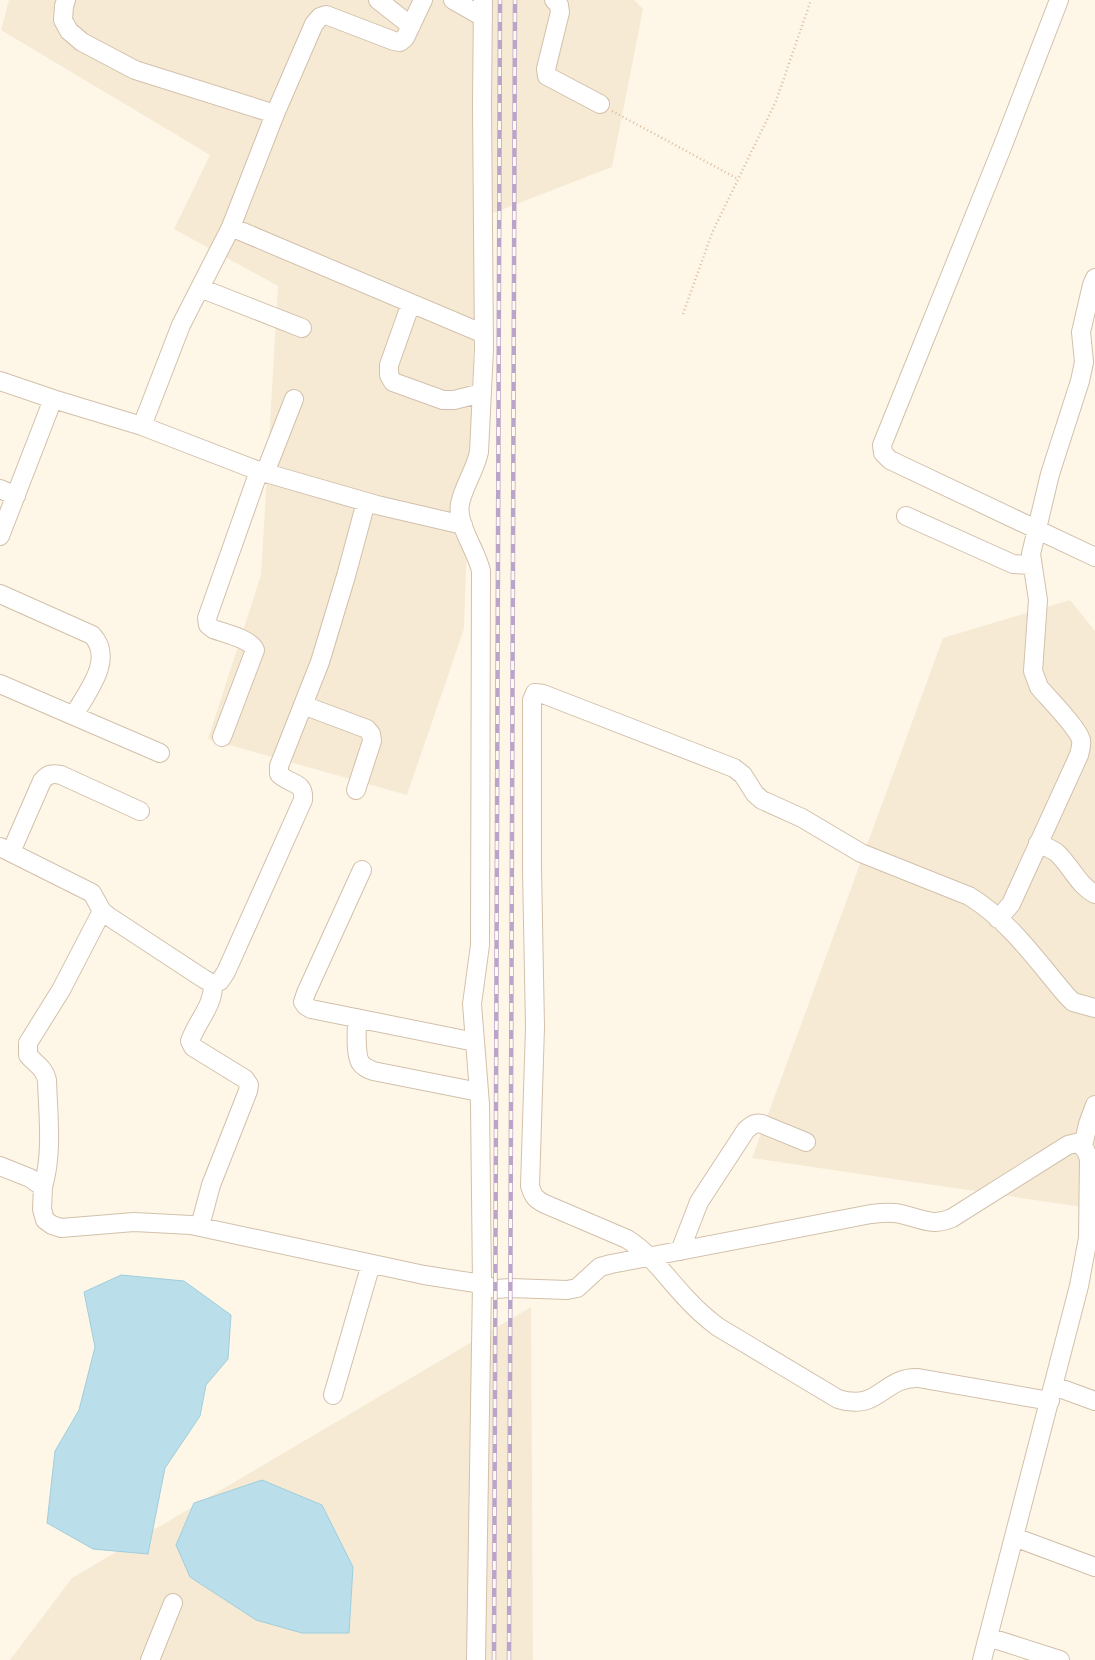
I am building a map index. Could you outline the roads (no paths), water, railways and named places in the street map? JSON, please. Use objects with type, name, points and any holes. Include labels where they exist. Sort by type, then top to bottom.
[{"type":"street","points":[[66,0],[63,20],[68,30],[89,45],[135,70],[275,114]]},
{"type":"street","points":[[378,0],[411,26]]},
{"type":"street","points":[[142,426],[181,325],[231,227],[275,114],[314,24],[326,15],[400,42],[406,38],[423,0]]},
{"type":"street","points":[[452,0],[483,9],[482,113],[484,334],[482,393],[477,462],[460,504],[460,513],[463,525],[479,560],[481,571],[480,945],[472,1004],[479,1092],[482,1284],[476,1660]]},
{"type":"street","points":[[554,0],[559,5],[560,12],[546,69],[547,76],[600,104]]},
{"type":"street","points":[[1059,0],[1000,152],[882,445],[882,453],[890,460],[1095,556]]},
{"type":"street","points":[[231,227],[484,334]]},
{"type":"street","points":[[998,919],[1011,904],[1079,755],[1081,740],[1076,731],[1039,687],[1033,671],[1038,600],[1031,554],[1050,474],[1080,381],[1084,362],[1081,332],[1095,278]]},
{"type":"street","points":[[200,288],[302,328]]},
{"type":"street","points":[[411,303],[389,365],[389,375],[393,382],[443,400],[454,400],[482,393]]},
{"type":"street","points":[[0,381],[142,426],[262,472],[366,502],[463,525]]},
{"type":"street","points":[[0,536],[8,492],[53,399]]},
{"type":"street","points":[[222,738],[255,650],[248,642],[213,629],[208,625],[207,618],[262,472],[294,399]]},
{"type":"street","points":[[213,984],[220,981],[226,972],[303,800],[304,793],[300,786],[284,779],[279,774],[279,766],[320,662],[346,576],[366,502]]},
{"type":"street","points":[[906,516],[1013,564],[1032,565]]},
{"type":"street","points":[[0,594],[92,635],[98,641],[102,652],[101,664],[74,715]]},
{"type":"street","points":[[0,684],[160,753]]},
{"type":"street","points":[[1095,1008],[1073,1002],[1012,932],[978,901],[969,896],[861,853],[802,818],[762,800],[755,794],[743,775],[734,768],[543,694],[535,693],[532,700],[532,869],[535,1027],[530,1186],[536,1200],[627,1239],[649,1256],[700,1313],[718,1327],[838,1399],[850,1403],[861,1403],[871,1400],[900,1380],[918,1378],[1052,1393],[1095,1401]]},
{"type":"street","points":[[303,705],[367,729],[371,734],[372,741],[356,790]]},
{"type":"street","points":[[140,810],[61,775],[55,773],[48,775],[42,781],[5,850],[92,893],[102,911],[213,984]]},
{"type":"street","points":[[1038,843],[1057,854],[1082,884],[1089,891],[1095,894]]},
{"type":"street","points":[[362,870],[306,993],[304,1002],[306,1006],[311,1009],[475,1042]]},
{"type":"street","points":[[102,911],[64,985],[28,1043],[28,1056],[33,1062],[41,1066],[46,1073],[47,1080],[49,1157],[48,1171],[43,1187],[42,1209],[45,1220],[52,1226],[61,1228],[134,1222],[200,1226],[424,1275],[482,1284],[496,1290],[511,1288],[567,1290],[577,1288],[600,1267],[649,1256],[884,1212],[897,1213],[933,1223],[943,1222],[952,1218],[1068,1145],[1076,1142],[1083,1146],[1089,1159],[1088,1238],[1079,1286],[982,1660]]},
{"type":"street","points":[[200,1226],[211,1185],[249,1085],[245,1079],[193,1047],[190,1041],[212,999],[213,984]]},
{"type":"street","points":[[357,1018],[358,1055],[361,1063],[366,1068],[373,1071],[479,1092]]},
{"type":"street","points":[[1083,1146],[1088,1124],[1095,1105]]},
{"type":"street","points":[[680,1251],[700,1202],[746,1130],[756,1123],[762,1124],[806,1142]]},
{"type":"street","points":[[0,1167],[30,1178],[43,1187]]},
{"type":"street","points":[[333,1395],[371,1264]]},
{"type":"street","points":[[1014,1537],[1095,1567]]},
{"type":"street","points":[[150,1660],[173,1603]]},
{"type":"street","points":[[988,1637],[1060,1660]]},
{"type":"water","points":[[121,1275],[184,1281],[231,1315],[228,1359],[206,1385],[200,1416],[165,1468],[148,1554],[93,1549],[47,1523],[55,1451],[79,1410],[95,1347],[84,1292]]},
{"type":"water","points":[[262,1480],[322,1505],[353,1567],[349,1633],[302,1633],[256,1620],[190,1577],[176,1545],[194,1503]]},
{"type":"railway","points":[[494,1660],[500,0]]},
{"type":"railway","points":[[509,1660],[515,0]]}]
